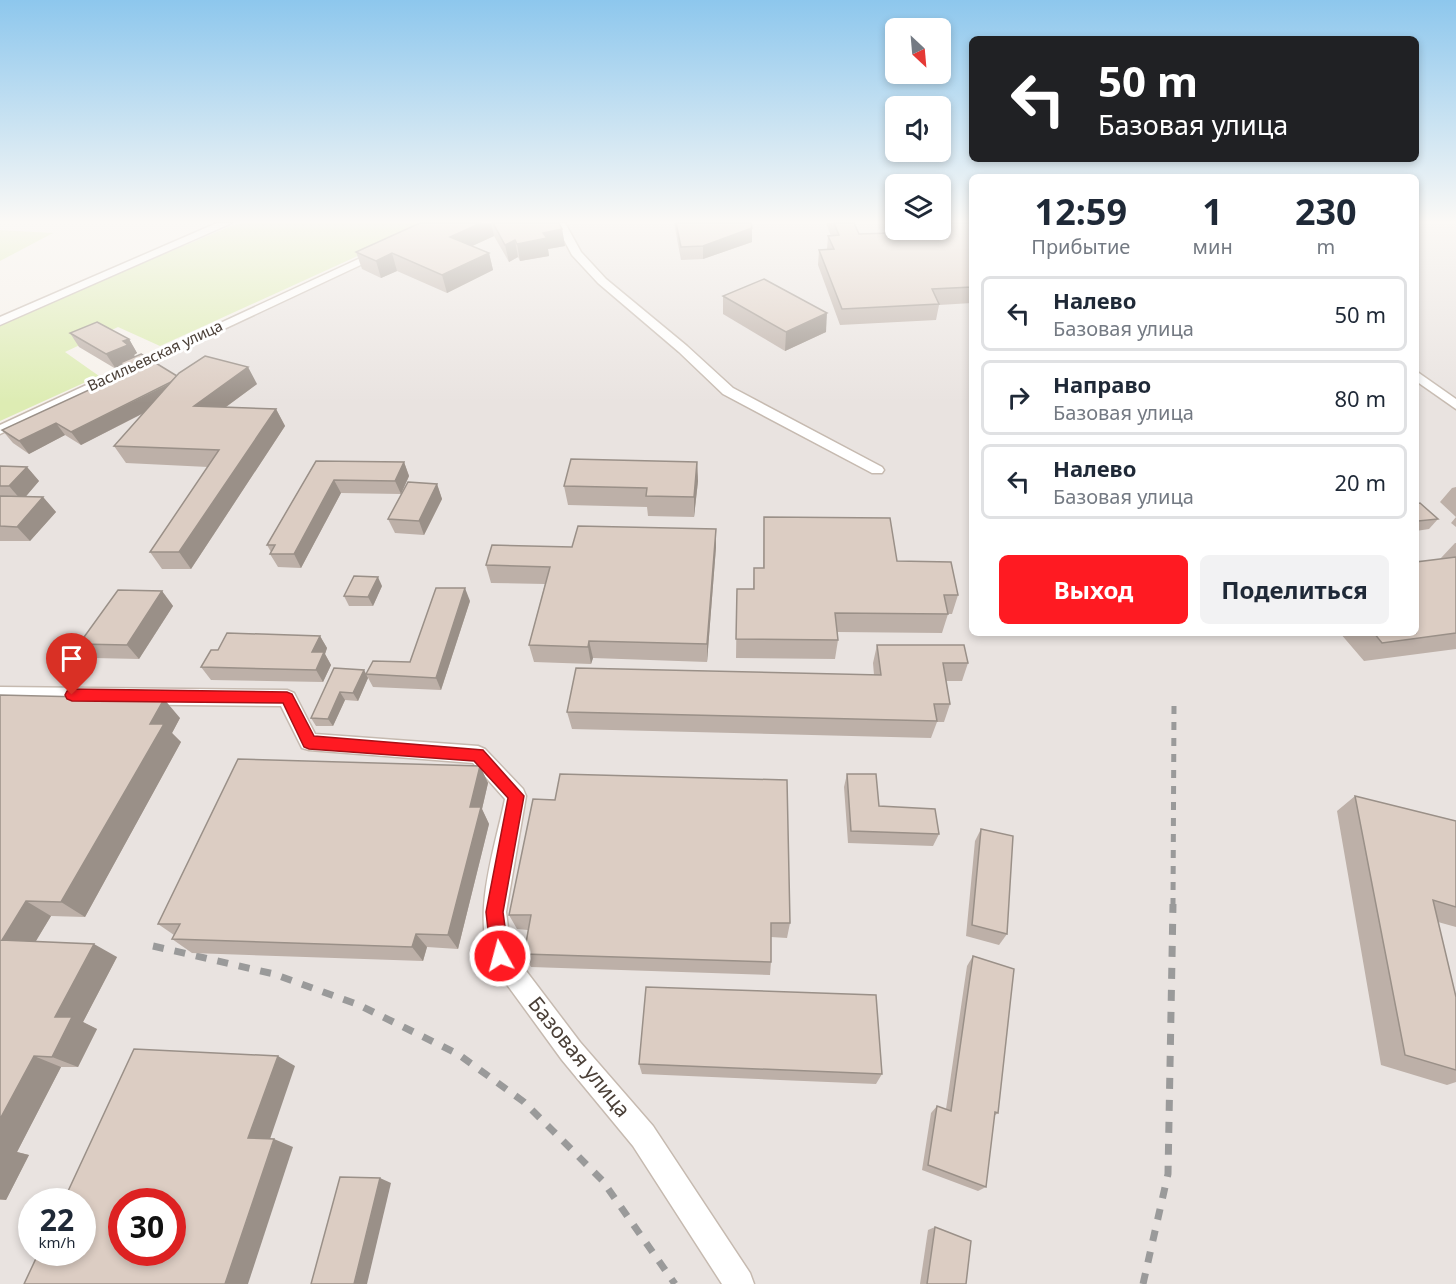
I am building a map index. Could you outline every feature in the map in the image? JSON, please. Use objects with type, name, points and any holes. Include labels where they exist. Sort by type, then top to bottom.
[{"type":"street","points":[[0,321],[88,283]]},
{"type":"street","name":"Васильевская улица","points":[[0,430],[314,283]]},
{"type":"street","points":[[604,283],[683,349],[728,391],[878,470]]},
{"type":"street","points":[[1419,377],[1456,405]]},
{"type":"street","name":"Базовая улица","points":[[0,694],[287,698],[309,742],[478,754],[516,796],[494,912],[500,956],[571,1052],[643,1136],[739,1284]]},
{"type":"shaded area","points":[[313,283],[969,283],[969,636],[1419,636],[1419,283],[1456,283],[1456,1284],[0,1284],[0,430]]},
{"type":"green space","points":[[95,283],[298,283],[160,346],[118,327],[65,352],[99,376],[0,421],[0,323]]},
{"type":"building","points":[[755,283],[771,283],[827,313],[786,332],[723,296]]},
{"type":"building","points":[[832,283],[969,283],[969,287],[932,289],[939,304],[842,309]]},
{"type":"building","points":[[97,322],[129,339],[123,341],[128,345],[106,354],[70,333]]},
{"type":"building","points":[[141,354],[177,376],[171,382],[71,432],[56,423],[19,441],[2,430],[128,372],[124,370],[128,368],[120,363]]},
{"type":"building","points":[[205,356],[248,367],[194,406],[276,409],[179,552],[150,552],[219,450],[114,446],[179,373]]},
{"type":"building","points":[[571,459],[697,462],[694,497],[646,496],[647,488],[564,486]]},
{"type":"building","points":[[316,461],[404,462],[395,481],[334,480],[294,554],[270,554],[275,545],[267,545]]},
{"type":"building","points":[[0,466],[27,467],[9,486],[0,486]]},
{"type":"building","points":[[408,482],[437,484],[419,521],[388,519]]},
{"type":"building","points":[[0,496],[43,497],[17,527],[0,526]]},
{"type":"building","points":[[1420,503],[1438,519],[1419,521]]},
{"type":"building","points":[[764,517],[890,518],[897,561],[951,562],[958,595],[944,595],[948,614],[835,613],[838,640],[736,639],[737,589],[754,589],[754,568],[764,568]]},
{"type":"building","points":[[578,526],[716,529],[707,644],[589,641],[588,647],[529,645],[550,567],[486,565],[492,545],[572,547]]},
{"type":"building","points":[[1456,557],[1456,633],[1382,643],[1376,636],[1419,636],[1419,562]]},
{"type":"building","points":[[354,576],[378,577],[368,597],[344,596]]},
{"type":"building","points":[[436,588],[465,588],[436,678],[366,674],[373,661],[410,662]]},
{"type":"building","points":[[118,590],[162,591],[127,645],[79,644]]},
{"type":"building","points":[[227,633],[320,636],[312,652],[324,652],[316,670],[201,667],[211,650],[218,650]]},
{"type":"building","points":[[877,645],[964,645],[968,663],[943,663],[950,704],[934,704],[937,721],[567,712],[576,668],[881,675]]},
{"type":"building","points":[[334,668],[364,670],[353,693],[340,692],[328,719],[311,718]]},
{"type":"building","points":[[0,695],[164,699],[150,724],[164,724],[61,902],[26,901],[2,940],[94,944],[55,1017],[72,1017],[52,1057],[34,1056],[0,1119]]},
{"type":"building","points":[[238,759],[480,766],[470,807],[481,807],[448,935],[416,934],[412,947],[172,939],[180,924],[158,924]]},
{"type":"building","points":[[560,774],[787,780],[790,923],[771,923],[771,962],[524,954],[531,915],[509,915],[533,799],[555,800]]},
{"type":"building","points":[[847,774],[876,774],[879,806],[935,809],[939,834],[851,831]]},
{"type":"building","points":[[1355,796],[1456,821],[1456,907],[1433,900],[1456,997],[1456,1070],[1405,1055]]},
{"type":"building","points":[[981,829],[1013,836],[1007,934],[972,925]]},
{"type":"building","points":[[973,956],[1014,969],[998,1113],[995,1112],[986,1187],[928,1165],[937,1106],[951,1111]]},
{"type":"building","points":[[646,987],[876,995],[882,1074],[639,1064]]},
{"type":"building","points":[[134,1049],[278,1056],[248,1138],[274,1139],[225,1284],[24,1284],[32,1266],[96,1266],[96,1188],[69,1188]]},
{"type":"building","points":[[340,1177],[380,1178],[354,1284],[311,1284]]},
{"type":"building","points":[[935,1227],[971,1241],[966,1284],[927,1284]]},
{"type":"railway","points":[[1173,906],[1174,706]]},
{"type":"railway","points":[[1143,1284],[1168,1174],[1173,904]]},
{"type":"railway","points":[[153,946],[274,974],[359,1005],[458,1054],[524,1102],[602,1180],[675,1284]]},
{"type":"route","points":[[72,695],[287,698],[309,742],[478,754],[516,796],[494,912],[500,956]]}]
